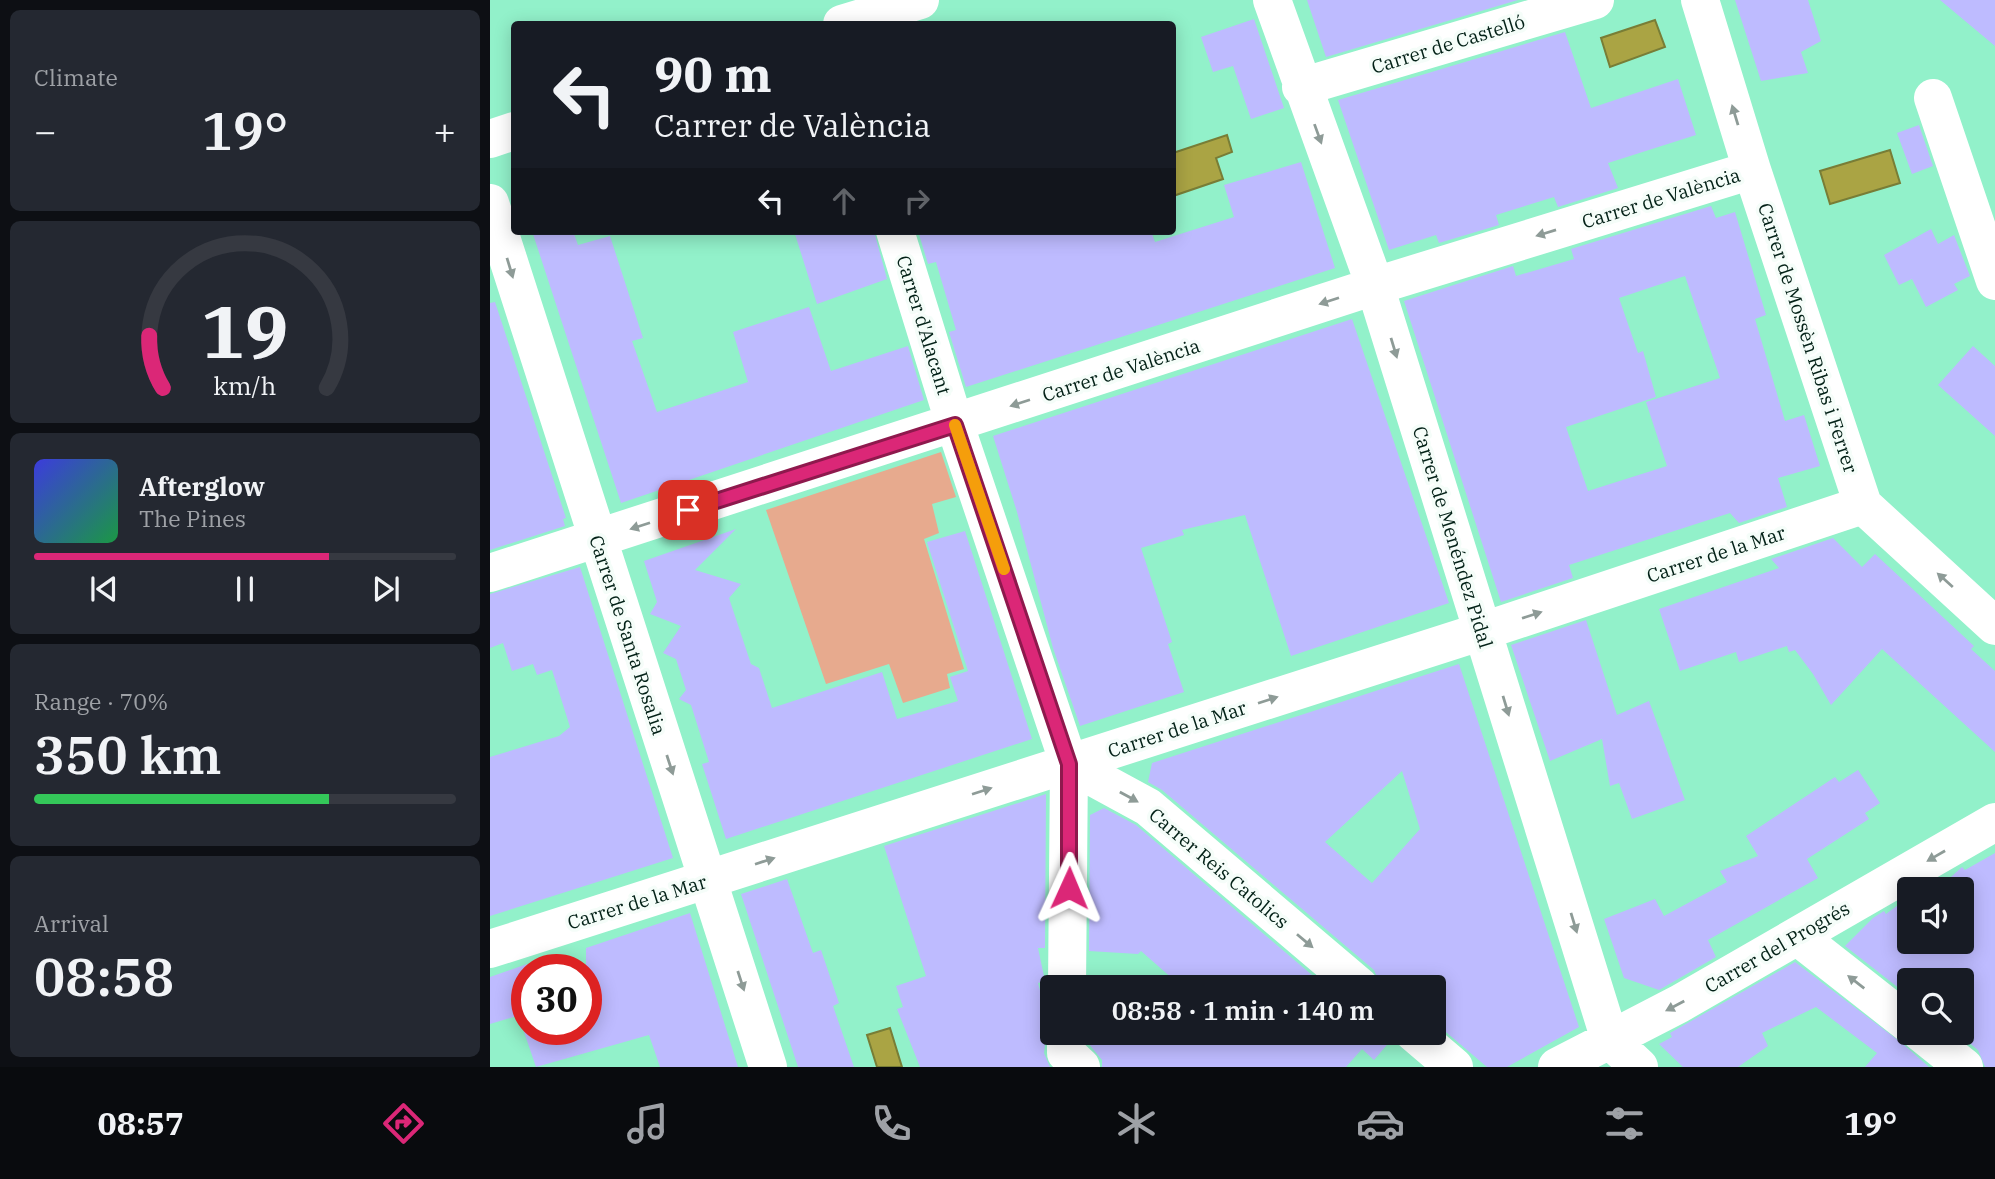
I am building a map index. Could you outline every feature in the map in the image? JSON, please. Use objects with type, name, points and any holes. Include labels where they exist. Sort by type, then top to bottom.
[{"type":"street","points":[[823,0],[830,21]]},
{"type":"street","points":[[852,21],[920,0]]},
{"type":"street","name":"Carrer de Menéndez Pidal","points":[[1272,0],[1374,286],[1611,1040],[1639,1067]]},
{"type":"street","name":"Carrer de Castelló","points":[[1301,87],[1595,0]]},
{"type":"street","name":"Carrer de Mossèn Ribas i Ferrer","points":[[1700,0],[1752,170],[1863,505],[1995,626]]},
{"type":"street","points":[[1933,98],[1995,281]]},
{"type":"street","points":[[490,139],[511,132]]},
{"type":"street","name":"Carrer de València","points":[[490,573],[955,425],[1374,286],[1752,170]]},
{"type":"street","name":"Carrer de Santa Rosalia","points":[[490,203],[596,540],[768,1067]]},
{"type":"street","name":"Carrer d'Alacant","points":[[896,235],[955,425],[1069,764],[1067,975]]},
{"type":"street","name":"Carrer de la Mar","points":[[490,948],[1483,631],[1863,505]]},
{"type":"street","name":"Carrer Reis Catolics","points":[[1069,764],[1147,807],[1346,975]]},
{"type":"street","name":"Carrer del Progrés","points":[[1557,1067],[1611,1040],[1797,936],[1995,822]]},
{"type":"street","points":[[1797,936],[1897,1015]]},
{"type":"street","points":[[1066,1045],[1066,1052],[1081,1067]]},
{"type":"street","points":[[1428,1045],[1454,1067]]},
{"type":"street","points":[[1936,1045],[1964,1067]]},
{"type":"shaded area","points":[[1655,20],[1665,47],[1610,67],[1601,38]]},
{"type":"shaded area","points":[[1227,135],[1232,152],[1216,158],[1223,179],[1176,195],[1176,152]]},
{"type":"shaded area","points":[[1890,150],[1900,183],[1830,204],[1820,171]]},
{"type":"shaded area","points":[[941,452],[956,497],[932,504],[939,533],[924,539],[964,669],[947,674],[950,688],[903,703],[889,664],[826,684],[766,510]]},
{"type":"shaded area","points":[[890,1028],[902,1067],[877,1067],[867,1035]]},
{"type":"building","points":[[1307,0],[1518,0],[1326,57]]},
{"type":"building","points":[[1735,0],[1808,0],[1821,41],[1801,52],[1808,73],[1761,81]]},
{"type":"building","points":[[1940,0],[1995,0],[1995,46]]},
{"type":"building","points":[[1254,19],[1284,108],[1251,119],[1233,66],[1213,72],[1201,37]]},
{"type":"building","points":[[1565,32],[1591,108],[1678,79],[1696,135],[1608,163],[1618,188],[1558,207],[1554,197],[1496,215],[1499,225],[1439,243],[1436,235],[1389,250],[1338,100]]},
{"type":"building","points":[[1919,125],[1933,166],[1912,174],[1897,133]]},
{"type":"building","points":[[1301,162],[1335,268],[966,387],[949,332],[956,330],[936,262],[928,264],[919,235],[1152,235],[1155,242],[1234,217],[1224,185]]},
{"type":"building","points":[[1711,206],[1716,218],[1735,212],[1766,315],[1755,319],[1785,421],[1804,415],[1820,466],[1778,478],[1787,507],[1739,523],[1730,513],[1569,565],[1573,578],[1501,602],[1404,301],[1513,266],[1516,276],[1574,259],[1571,249]],"holes":[[[1685,276],[1720,378],[1646,402],[1667,466],[1588,491],[1566,427],[1656,397],[1643,351],[1638,353],[1619,298]]]},
{"type":"building","points":[[1931,229],[1938,244],[1954,235],[1970,276],[1954,284],[1958,290],[1926,307],[1912,279],[1899,285],[1884,255]]},
{"type":"building","points":[[533,235],[574,235],[578,245],[610,236],[643,338],[632,341],[657,412],[748,382],[733,332],[809,307],[831,371],[908,346],[924,400],[621,503]]},
{"type":"building","points":[[795,235],[875,235],[887,279],[817,304]]},
{"type":"building","points":[[495,302],[566,518],[563,519],[565,526],[490,550],[490,303]]},
{"type":"building","points":[[1352,319],[1449,603],[1291,656],[1245,515],[1182,530],[1184,535],[1141,548],[1172,642],[1168,644],[1184,692],[1080,726],[1053,648],[1017,512],[993,436]]},
{"type":"building","points":[[1973,346],[1995,366],[1995,436],[1938,385]]},
{"type":"building","points":[[736,529],[695,570],[741,584],[729,598],[751,664],[759,668],[772,708],[882,672],[897,719],[958,701],[950,677],[968,671],[927,542],[965,531],[1032,739],[726,839],[702,764],[709,762],[691,705],[679,699],[686,690],[676,659],[663,653],[681,626],[650,614],[657,602],[644,561]]},
{"type":"building","points":[[1833,538],[1862,567],[1875,554],[1974,646],[1971,649],[1995,671],[1995,752],[1882,649],[1831,705],[1813,674],[1795,650],[1789,652],[1787,646],[1739,662],[1736,652],[1680,671],[1659,609],[1779,568],[1771,559]]},
{"type":"building","points":[[580,567],[673,858],[490,916],[490,757],[559,736],[570,727],[552,670],[537,675],[533,664],[512,671],[503,643],[490,648],[490,594]]},
{"type":"building","points":[[1586,620],[1617,715],[1649,701],[1685,800],[1632,819],[1619,783],[1610,786],[1602,739],[1550,761],[1511,645]]},
{"type":"building","points":[[1459,664],[1579,1027],[1507,1067],[1487,1067],[1446,1032],[1446,975],[1376,975],[1374,970],[1162,790],[1148,782],[1152,763]],"holes":[[[1402,771],[1420,829],[1372,883],[1325,842]]]},
{"type":"building","points":[[1858,770],[1880,803],[1865,813],[1869,819],[1807,859],[1818,878],[1708,940],[1716,957],[1659,990],[1624,978],[1604,919],[1655,899],[1664,916],[1727,882],[1720,871],[1758,856],[1746,836],[1835,777],[1839,782]]},
{"type":"building","points":[[1046,794],[1045,948],[1038,948],[1044,975],[1040,975],[1038,983],[1040,1045],[1045,1045],[1044,1053],[1050,1067],[920,1067],[897,1009],[903,1007],[896,986],[926,976],[884,846]]},
{"type":"building","points":[[1104,808],[1136,825],[1312,975],[1168,975],[1141,951],[1138,954],[1089,951],[1090,815]]},
{"type":"building","points":[[1995,853],[1995,1067],[1985,1067],[1978,1050],[1972,1045],[1974,1045],[1974,968],[1897,968],[1897,987],[1845,946],[1873,918],[1884,911],[1886,914],[1897,906],[1897,954],[1974,954],[1974,877],[1951,877],[1962,867],[1965,870]]},
{"type":"building","points":[[787,879],[813,953],[821,950],[839,1003],[833,1006],[854,1067],[798,1067],[741,894]]},
{"type":"building","points":[[690,913],[738,1067],[660,1067],[649,1035],[536,1067],[528,1045],[602,1045],[602,954],[586,954],[586,948]]},
{"type":"building","points":[[1795,962],[1897,1039],[1897,1045],[1904,1045],[1929,1067],[1865,1067],[1877,1053],[1816,1007],[1762,1033],[1768,1046],[1738,1067],[1683,1067],[1659,1044],[1672,1037],[1670,1033]]},
{"type":"building","points":[[511,970],[511,1018],[490,1024],[490,977]]},
{"type":"building","points":[[1090,1045],[1387,1045],[1374,1060],[1362,1049],[1346,1067],[1102,1067],[1102,1060]]},
{"type":"slow traffic","points":[[955,425],[1004,569]]},
{"type":"route","points":[[688,510],[955,425],[1069,764],[1069,888]]}]
